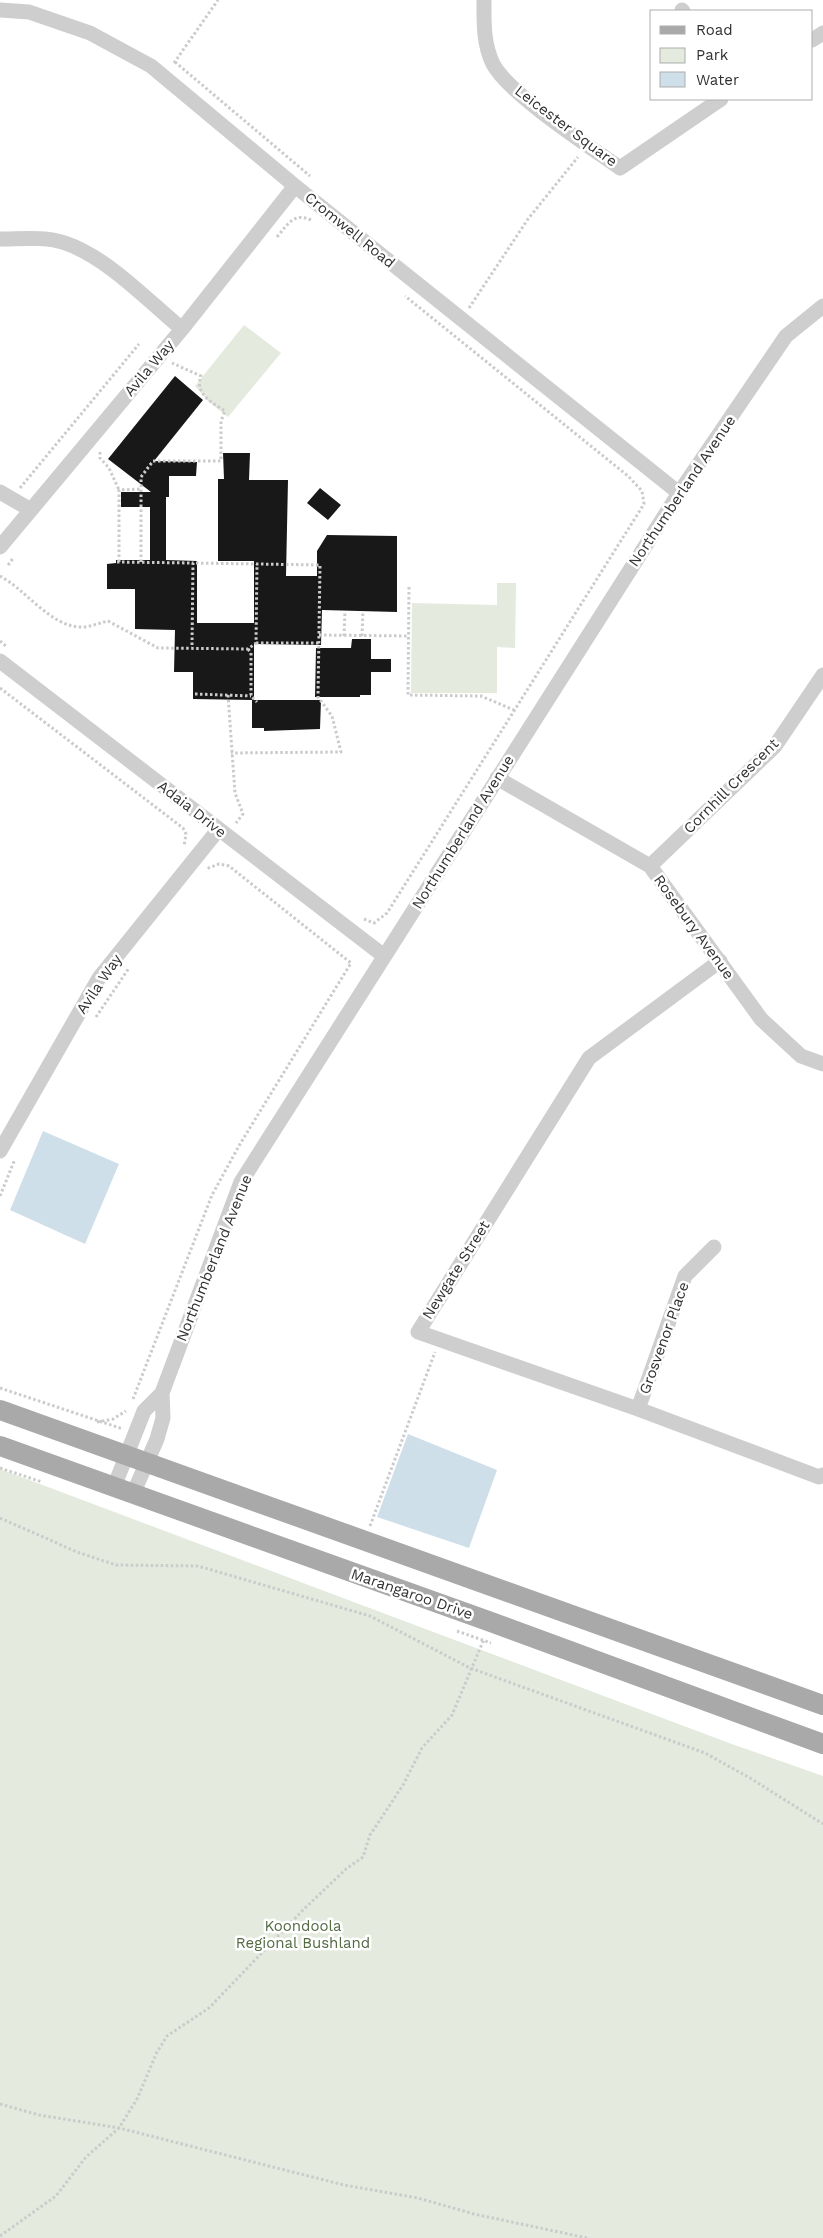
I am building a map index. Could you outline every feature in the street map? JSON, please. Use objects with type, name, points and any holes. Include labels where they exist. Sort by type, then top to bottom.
[{"type":"main road","points":[[0,1410],[823,1705]]},
{"type":"main road","name":"Marangaroo Drive","points":[[0,1446],[492,1622],[823,1744]]},
{"type":"street","name":"Leicester Square","points":[[484,0],[484,39],[494,65],[515,90],[620,168],[720,100]]},
{"type":"street","name":"Cromwell Road","points":[[0,10],[31,6],[151,66],[296,186],[679,493]]},
{"type":"street","name":"Avila Way","points":[[0,547],[182,329],[296,186]]},
{"type":"street","points":[[0,239],[41,239],[65,243],[97,258],[182,329]]},
{"type":"street","name":"Northumberland Avenue","points":[[133,1494],[163,1418],[162,1393],[241,1182],[679,493],[786,336],[823,306]]},
{"type":"street","points":[[0,492],[31,510]]},
{"type":"street","name":"Adaia Drive","points":[[0,661],[223,824],[384,956]]},
{"type":"street","name":"Cornhill Crescent","points":[[650,866],[774,746],[823,675]]},
{"type":"street","name":"Rosebury Avenue","points":[[497,778],[650,866],[761,1019],[801,1056],[823,1064]]},
{"type":"street","name":"Avila Way","points":[[0,1148],[99,978],[223,824]]},
{"type":"street","name":"Newgate Street","points":[[720,961],[589,1058],[418,1332],[638,1409],[820,1477],[823,1475]]},
{"type":"street","name":"Grosvenor Place","points":[[638,1409],[685,1276],[714,1247]]},
{"type":"street","name":"Northumberland Avenue","points":[[114,1487],[144,1411],[162,1393]]},
{"type":"path","points":[[218,0],[175,62],[312,178]]},
{"type":"path","points":[[462,319],[528,218],[588,145]]},
{"type":"path","points":[[276,238],[293,218],[305,217],[319,224]]},
{"type":"path","points":[[357,916],[374,923],[387,913],[642,509],[644,498],[642,491],[628,476],[404,294]]},
{"type":"path","points":[[19,488],[139,344]]},
{"type":"path","points":[[167,368],[178,355]]},
{"type":"path","points":[[141,562],[141,477],[153,461],[222,460],[222,421],[225,411],[202,395],[199,385],[201,376],[172,363]]},
{"type":"path","points":[[102,449],[98,454],[109,468],[120,490],[118,562],[320,565],[318,697],[332,716],[341,752],[231,753]]},
{"type":"path","points":[[120,490],[141,489]]},
{"type":"path","points":[[192,644],[193,563]]},
{"type":"path","points":[[256,643],[257,564]]},
{"type":"path","points":[[0,576],[57,620],[72,626],[90,626],[108,621],[158,648],[248,649],[256,643],[319,644]]},
{"type":"path","points":[[409,586],[408,695],[481,696],[514,710]]},
{"type":"path","points":[[344,611],[344,636]]},
{"type":"path","points":[[362,636],[363,611]]},
{"type":"path","points":[[319,635],[408,636]]},
{"type":"path","points":[[0,641],[10,650]]},
{"type":"path","points":[[248,649],[251,654],[251,696],[256,702]]},
{"type":"path","points":[[0,688],[184,828],[186,837],[183,851]]},
{"type":"path","points":[[195,694],[251,696]]},
{"type":"path","points":[[228,695],[235,794],[243,814],[235,824]]},
{"type":"path","points":[[223,824],[235,824],[241,828]]},
{"type":"path","points":[[97,1422],[112,1419],[125,1413],[137,1392],[186,1256],[212,1195],[240,1144],[351,963],[229,866],[219,864],[205,870]]},
{"type":"path","points":[[96,1018],[134,962]]},
{"type":"path","points":[[0,1196],[17,1154]]},
{"type":"path","points":[[364,1541],[440,1340]]},
{"type":"path","points":[[0,1388],[97,1422],[136,1433]]},
{"type":"path","points":[[0,1518],[77,1552],[116,1565],[198,1566],[370,1616],[470,1668],[704,1753],[750,1778],[823,1824]]},
{"type":"path","points":[[0,2236],[56,2196],[86,2156],[119,2128],[137,2099],[156,2052],[167,2036],[209,2008],[314,1900],[346,1869],[363,1857],[370,1835],[404,1785],[422,1748],[452,1715],[470,1668],[492,1622]]},
{"type":"path","points":[[0,2104],[39,2115],[119,2128],[344,2185],[418,2198],[474,2214],[587,2238]]},
{"type":"green space","points":[[244,325],[281,353],[228,417],[209,402],[195,386]]},
{"type":"green space","points":[[497,583],[516,583],[515,648],[497,647],[497,693],[411,693],[412,603],[497,605]]},
{"type":"green space","name":"Koondoola Regional Bushland","points":[[0,1469],[729,1743],[823,1776],[823,2238],[0,2238]]},
{"type":"water","points":[[43,1131],[119,1164],[85,1244],[10,1210]]},
{"type":"water","points":[[408,1434],[497,1470],[469,1548],[377,1517]]},
{"type":"building","points":[[175,376],[203,400],[154,461],[197,462],[196,476],[169,476],[169,497],[166,497],[166,560],[197,561],[197,623],[254,623],[254,561],[218,561],[218,479],[224,479],[223,453],[250,453],[249,480],[288,480],[286,576],[317,576],[317,551],[327,535],[397,536],[397,612],[322,610],[321,645],[254,644],[254,700],[321,700],[320,729],[264,731],[264,728],[252,728],[252,700],[193,699],[193,672],[174,672],[175,630],[135,629],[135,589],[107,589],[107,564],[116,563],[116,560],[150,560],[150,507],[121,507],[121,492],[151,492],[108,459]]},
{"type":"building","points":[[320,488],[341,505],[328,520],[307,503]]},
{"type":"building","points":[[352,639],[371,639],[371,659],[391,659],[391,672],[371,672],[371,695],[360,695],[360,697],[315,697],[316,648],[351,648]]}]
